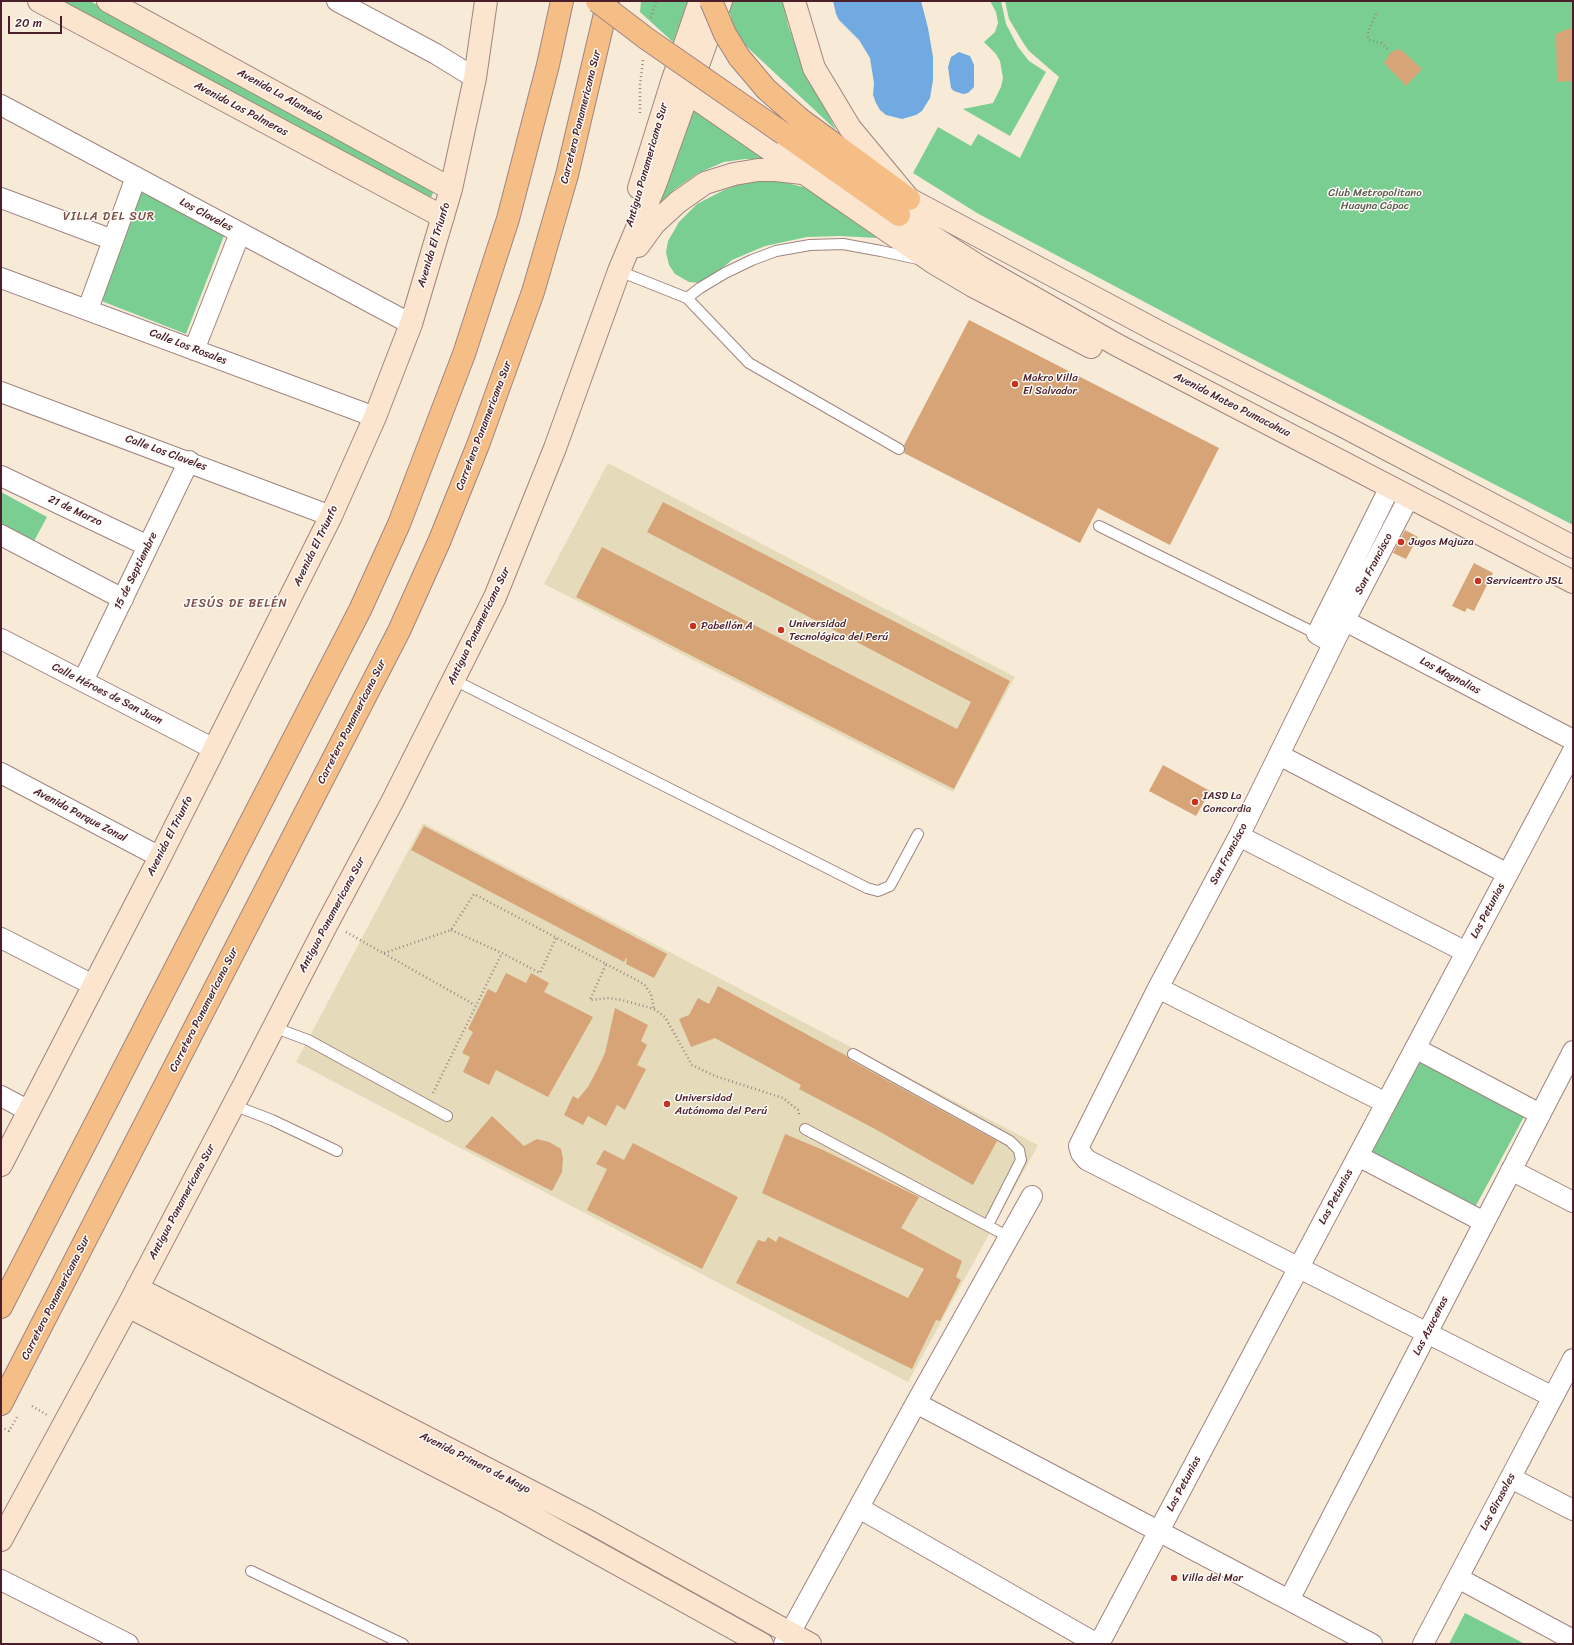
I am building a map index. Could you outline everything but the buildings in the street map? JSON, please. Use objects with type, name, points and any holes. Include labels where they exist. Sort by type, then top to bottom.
[{"type":"highway","points":[[1,1307],[360,610],[399,524],[464,354],[508,219],[548,65],[562,1]]},
{"type":"highway","points":[[597,1],[647,39],[784,134],[904,207]]},
{"type":"highway","name":"Carretera Panamericana Sur","points":[[10,1410],[399,631],[439,542],[481,437],[535,285],[567,175],[608,1]]},
{"type":"highway","points":[[711,1],[725,34],[739,57],[766,89],[904,207]]},
{"type":"main road","name":"Avenida Las Palmeras","points":[[39,1],[443,217]]},
{"type":"main road","name":"Avenida La Alameda","points":[[108,1],[451,189]]},
{"type":"main road","name":"Avenida El Triunfo","points":[[1,1165],[160,857],[331,516],[375,417],[411,324],[451,189],[475,78],[486,1]]},
{"type":"main road","points":[[679,87],[700,1]]},
{"type":"main road","points":[[679,87],[721,1]]},
{"type":"main road","points":[[794,1],[814,68],[850,128],[904,207],[1159,332],[1345,427],[1573,547]]},
{"type":"main road","points":[[679,87],[934,263],[973,286],[1214,411],[1275,427]]},
{"type":"main road","name":"Antigua Panamericana Sur","points":[[1,1540],[132,1297],[392,802],[495,597],[555,448],[619,270],[655,185],[679,87]]},
{"type":"main road","points":[[619,270],[654,224],[678,202],[705,183],[734,174],[758,170],[776,170],[806,174]]},
{"type":"main road","name":"Avenida Mateo Pumacahua","points":[[904,207],[980,267],[1117,345],[1573,582]]},
{"type":"main road","name":"Avenida Primero de Mayo","points":[[132,1297],[590,1522],[787,1638],[810,1644]]},
{"type":"main road","name":"Avenida Primero de Mayo","points":[[132,1297],[762,1644]]},
{"type":"street","points":[[337,1],[359,7],[475,78]]},
{"type":"street","name":"Los Claveles","points":[[1,105],[411,324]]},
{"type":"street","points":[[88,309],[136,178]]},
{"type":"street","points":[[1,198],[113,240]]},
{"type":"street","points":[[194,350],[240,233]]},
{"type":"street","name":"Calle Los Rosales","points":[[1,278],[88,309],[375,417]]},
{"type":"street","name":"Calle Los Claveles","points":[[3,398],[189,461],[331,516]]},
{"type":"street","name":"15 de Septiembre","points":[[83,682],[189,461]]},
{"type":"street","name":"21 de Marzo","points":[[1,476],[148,546]]},
{"type":"street","name":"San Francisco","points":[[1299,1267],[1087,1160],[1080,1153],[1079,1146],[1158,988],[1239,836],[1279,755],[1325,638],[1336,616],[1390,487]]},
{"type":"street","name":"San Francisco","points":[[1336,616],[1409,497]]},
{"type":"street","points":[[1,535],[123,599]]},
{"type":"street","name":"Las Magnolias","points":[[1336,616],[1573,740]]},
{"type":"street","name":"Calle Héroes de San Juan","points":[[1,639],[214,749]]},
{"type":"street","name":"Las Petunias","points":[[1098,1644],[1573,751]]},
{"type":"street","points":[[1279,755],[1508,874]]},
{"type":"street","name":"Avenida Parque Zonal","points":[[1,773],[160,857]]},
{"type":"street","points":[[1239,836],[1466,952]]},
{"type":"street","points":[[1,938],[93,985]]},
{"type":"street","points":[[1158,988],[1386,1103]]},
{"type":"street","points":[[1415,1048],[1540,1114]]},
{"type":"street","name":"Las Azucenas","points":[[1289,1600],[1573,1051]]},
{"type":"street","points":[[1,1096],[29,1111]]},
{"type":"street","points":[[1358,1156],[1484,1222]]},
{"type":"street","points":[[1511,1170],[1573,1202]]},
{"type":"street","points":[[787,1638],[1032,1196]]},
{"type":"street","points":[[1299,1267],[1553,1397]]},
{"type":"street","name":"Las Girasoles","points":[[1423,1644],[1553,1397],[1572,1365]]},
{"type":"street","points":[[916,1403],[1372,1644]]},
{"type":"street","points":[[1511,1478],[1573,1510]]},
{"type":"street","points":[[859,1508],[1098,1644]]},
{"type":"street","points":[[1458,1578],[1573,1640]]},
{"type":"street","points":[[1,1580],[128,1644]]},
{"type":"lane","points":[[687,298],[700,288],[725,273],[752,260],[776,251],[810,245],[843,244],[934,263]]},
{"type":"lane","points":[[619,270],[687,298],[749,363],[899,449]]},
{"type":"lane","points":[[1099,526],[1325,638]]},
{"type":"lane","points":[[454,680],[867,888],[878,890],[890,886],[918,834]]},
{"type":"lane","points":[[273,1027],[308,1040],[447,1116]]},
{"type":"lane","points":[[853,1054],[1010,1141],[1019,1150],[1021,1160],[988,1225]]},
{"type":"lane","points":[[233,1105],[272,1120],[337,1151]]},
{"type":"lane","points":[[806,1129],[1009,1237]]},
{"type":"lane","points":[[251,1571],[403,1644]]},
{"type":"path","points":[[650,24],[656,1]]},
{"type":"path","points":[[1376,14],[1368,32],[1369,40],[1380,43],[1389,50]]},
{"type":"path","points":[[640,116],[640,85],[643,58]]},
{"type":"path","points":[[384,953],[452,930],[474,894],[644,984],[651,994],[654,1009]]},
{"type":"path","points":[[328,922],[475,1005]]},
{"type":"path","points":[[452,930],[502,953],[540,973],[556,938]]},
{"type":"path","points":[[427,1105],[475,1005],[502,953]]},
{"type":"path","points":[[606,964],[590,1000],[609,998],[654,1009],[664,1017],[692,1065],[715,1076],[783,1098],[798,1110],[806,1129]]},
{"type":"path","points":[[32,1406],[48,1415]]},
{"type":"path","points":[[1,1426],[9,1431],[10,1410]]},
{"type":"shaded area","name":"Universidad Tecnológica del Perú","points":[[608,463],[1015,677],[953,792],[544,584]]},
{"type":"shaded area","name":"Universidad Autónoma del Perú","points":[[423,823],[1038,1145],[908,1382],[296,1062]]},
{"type":"green space","points":[[50,1],[90,1],[431,184],[433,192],[432,196],[429,198]]},
{"type":"green space","points":[[641,1],[688,1],[673,42],[640,12]]},
{"type":"green space","points":[[730,1],[783,1],[788,25],[799,56],[836,130],[739,38],[731,19],[729,8]]},
{"type":"green space","points":[[990,1],[1001,1],[1006,24],[1018,47],[1029,61],[1046,72],[1010,136],[963,109],[993,103],[1001,87],[1003,78],[1000,61],[996,54],[984,42],[995,32],[998,23],[996,12]]},
{"type":"green space","name":"Club Metropolitano Huayna Cápac","points":[[1005,1],[1573,1],[1573,525],[1235,350],[977,213],[913,173],[938,127],[971,146],[978,134],[1020,158],[1059,77],[1029,51],[1024,44],[1009,19]]},
{"type":"green space","points":[[693,109],[767,159],[745,159],[724,162],[698,173],[675,189],[658,205]]},
{"type":"green space","points":[[776,180],[810,189],[877,238],[840,236],[807,237],[765,246],[732,260],[710,278],[700,283],[689,282],[675,274],[669,265],[666,252],[668,241],[679,222],[697,204],[724,190],[749,181]]},
{"type":"green space","points":[[142,191],[225,233],[186,334],[99,300]]},
{"type":"green space","points":[[1,492],[47,517],[33,543],[1,526]]},
{"type":"green space","points":[[1420,1057],[1526,1113],[1473,1211],[1368,1155]]},
{"type":"green space","points":[[1465,1613],[1525,1644],[1449,1644]]},
{"type":"water","points":[[833,1],[921,1],[933,57],[933,80],[930,98],[922,111],[916,115],[902,119],[886,115],[880,110],[873,95],[874,83],[870,58],[859,40],[839,20]]},
{"type":"water","points":[[959,52],[970,56],[974,65],[974,87],[968,93],[963,94],[954,91],[951,88],[948,67],[951,57]]},
{"type":"place","name":"Makro Villa El Salvador","points":[[1015,384]]},
{"type":"place","name":"Jugos Majuza","points":[[1401,542]]},
{"type":"place","name":"Servicentro JSL","points":[[1478,581]]},
{"type":"place","name":"Pabellón A","points":[[693,626]]},
{"type":"place","name":"Universidad Tecnológica del Perú","points":[[781,630]]},
{"type":"place","name":"IASD La Concordia","points":[[1195,802]]},
{"type":"place","name":"Universidad Autónoma del Perú","points":[[667,1104]]},
{"type":"place","name":"Villa del Mar","points":[[1174,1578]]},
{"type":"district","name":"VILLA DEL SUR","points":[[109,217]]},
{"type":"district","name":"JESÚS DE BELÉN","points":[[236,604]]}]
